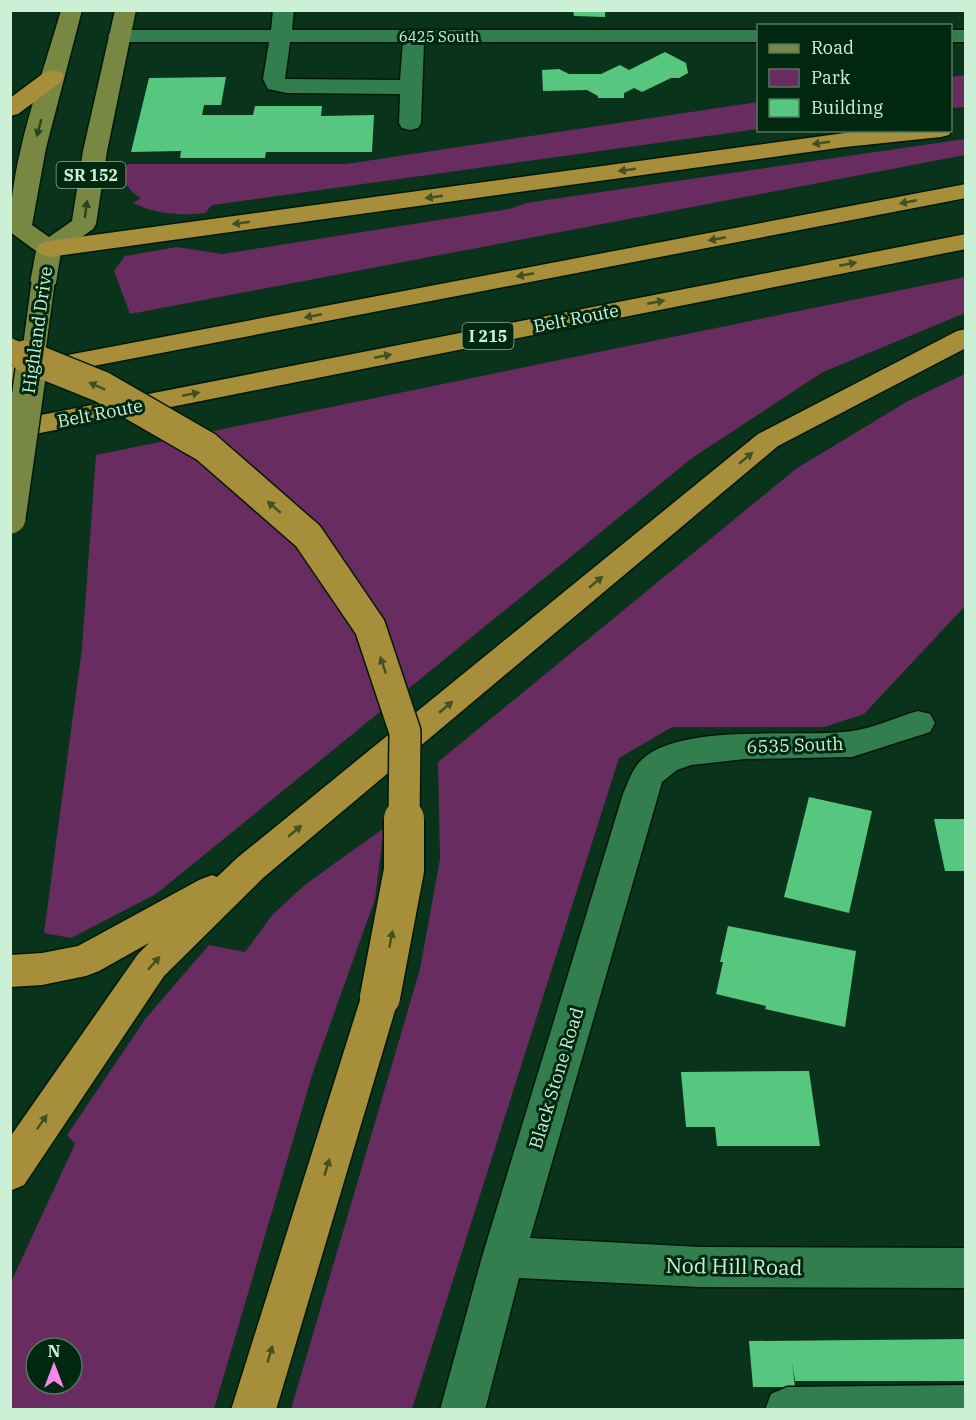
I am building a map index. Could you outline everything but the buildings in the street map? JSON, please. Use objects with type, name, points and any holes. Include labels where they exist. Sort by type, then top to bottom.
[{"type":"highway","points":[[10,109],[53,77]]},
{"type":"highway","points":[[49,249],[845,140],[922,132]]},
{"type":"highway","points":[[10,375],[966,191]]},
{"type":"highway","name":"Belt Route","points":[[10,430],[966,241]]},
{"type":"highway","points":[[10,1172],[26,1145],[151,965],[250,868],[768,440],[966,337]]},
{"type":"highway","points":[[10,350],[102,387],[206,447],[308,536],[370,627],[405,732],[404,870],[380,997],[253,1410]]},
{"type":"highway","points":[[10,971],[42,969],[86,960],[250,868]]},
{"type":"main road","name":"Highland Drive","points":[[49,249],[19,227],[34,148],[72,10]]},
{"type":"main road","name":"Highland Drive","points":[[10,518],[49,249],[84,224],[95,151],[126,10]]},
{"type":"street","points":[[284,10],[274,79],[276,84],[411,87]]},
{"type":"street","name":"6425 South","points":[[119,36],[414,36],[441,28],[757,36]]},
{"type":"street","points":[[410,123],[414,36]]},
{"type":"street","name":"6535 South","points":[[670,759],[719,748],[852,744],[918,723]]},
{"type":"street","name":"Black Stone Road","points":[[462,1410],[503,1257],[640,794],[650,772],[670,759]]},
{"type":"street","name":"Nod Hill Road","points":[[503,1257],[700,1267],[966,1268]]},
{"type":"street","points":[[787,1410],[966,1408]]},
{"type":"green space","points":[[965,75],[965,107],[952,108],[952,77]]},
{"type":"green space","points":[[757,102],[757,129],[212,205],[205,213],[168,213],[141,207],[133,203],[141,198],[133,193],[124,182],[127,164],[346,164]]},
{"type":"green space","points":[[965,139],[965,155],[130,314],[114,271],[125,256],[177,247],[222,254],[509,209],[526,203]]},
{"type":"green space","points":[[965,277],[965,313],[823,372],[692,458],[156,894],[71,938],[44,933],[82,648],[96,455]]},
{"type":"green space","points":[[965,374],[965,606],[864,714],[824,727],[672,727],[619,758],[412,1409],[291,1409],[420,969],[440,859],[438,762],[797,468],[908,401]]},
{"type":"green space","points":[[384,828],[375,899],[313,1072],[214,1409],[11,1410],[11,1282],[75,1144],[67,1135],[146,1018],[209,945],[245,952],[273,914],[306,884]]}]
